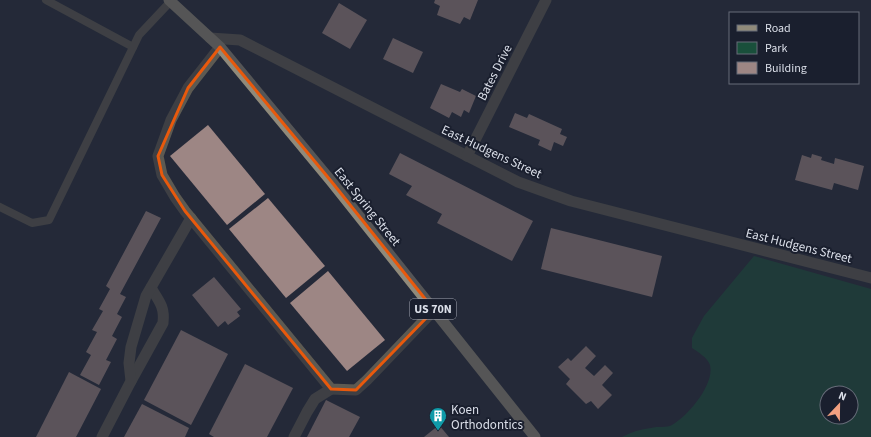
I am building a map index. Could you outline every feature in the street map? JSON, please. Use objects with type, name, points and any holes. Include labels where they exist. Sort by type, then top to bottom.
[{"type":"main road","name":"East Spring Street","points":[[170,1],[220,47],[331,181],[535,437]]},
{"type":"street","name":"Bates Drive","points":[[467,156],[546,0]]},
{"type":"street","name":"East Hudgens Street","points":[[210,38],[240,40],[518,182],[571,201],[871,278]]},
{"type":"street","points":[[220,47],[188,88],[171,120],[158,156],[162,174],[175,197],[191,218],[331,389]]},
{"type":"street","points":[[131,381],[129,363],[131,347],[146,296],[191,218]]},
{"type":"street","points":[[102,437],[163,323],[164,313],[161,304],[151,288]]},
{"type":"street","points":[[294,437],[315,399],[331,389],[356,390],[368,380],[390,354],[434,310]]},
{"type":"lane","points":[[46,0],[133,47]]},
{"type":"lane","points":[[0,207],[32,223],[49,220],[139,35],[170,1]]},
{"type":"highlighted area","points":[[220,47],[331,181],[434,310],[356,390],[331,389],[185,211],[162,175],[158,156],[188,88]]},
{"type":"green space","points":[[754,256],[871,289],[871,437],[622,437],[640,430],[672,425],[678,421],[699,399],[708,381],[710,365],[700,353],[692,348],[692,338],[704,316]]},
{"type":"building","points":[[435,0],[478,0],[470,20],[464,17],[460,24],[437,15],[440,6],[434,3]]},
{"type":"building","points":[[339,3],[367,20],[350,49],[322,33]]},
{"type":"building","points":[[393,38],[423,52],[413,73],[383,59]]},
{"type":"building","points":[[441,84],[460,92],[462,89],[476,96],[469,113],[464,110],[461,117],[452,112],[449,118],[430,108]]},
{"type":"building","points":[[515,113],[527,118],[529,114],[562,129],[560,134],[567,137],[563,146],[554,142],[551,151],[538,145],[540,140],[509,127]]},
{"type":"building","points":[[208,125],[265,194],[227,225],[170,156]]},
{"type":"building","points":[[400,153],[533,221],[512,261],[437,223],[442,214],[406,195],[412,186],[389,174]]},
{"type":"building","points":[[812,154],[822,157],[821,160],[834,164],[835,158],[864,166],[858,190],[834,183],[832,190],[795,180],[802,155],[811,158]]},
{"type":"building","points":[[268,198],[325,266],[286,298],[229,229]]},
{"type":"building","points":[[146,211],[161,218],[120,294],[126,297],[117,314],[122,317],[112,336],[117,339],[106,360],[111,362],[99,385],[80,375],[91,355],[86,352],[97,332],[92,330],[103,311],[99,309],[110,289],[106,286]]},
{"type":"building","points":[[551,228],[662,256],[652,297],[541,269]]},
{"type":"building","points":[[328,271],[385,340],[347,371],[290,303]]},
{"type":"building","points":[[214,277],[241,309],[237,312],[240,316],[228,325],[225,321],[218,327],[192,295]]},
{"type":"building","points":[[181,330],[228,354],[191,425],[144,400]]},
{"type":"building","points":[[586,346],[596,356],[585,368],[594,376],[605,365],[613,373],[602,385],[612,395],[598,409],[591,401],[586,404],[566,384],[570,379],[558,367],[568,358],[571,361]]},
{"type":"building","points":[[245,364],[293,388],[267,437],[214,437],[209,434]]},
{"type":"building","points":[[69,372],[101,389],[76,437],[36,437]]},
{"type":"building","points":[[326,400],[360,417],[349,437],[307,437]]},
{"type":"building","points":[[142,404],[189,428],[185,437],[124,437]]},
{"type":"building","name":"Koen Orthodontics","points":[[439,425],[449,437],[424,437]]},
{"type":"place","name":"Koen Orthodontics","points":[[438,431]]}]
